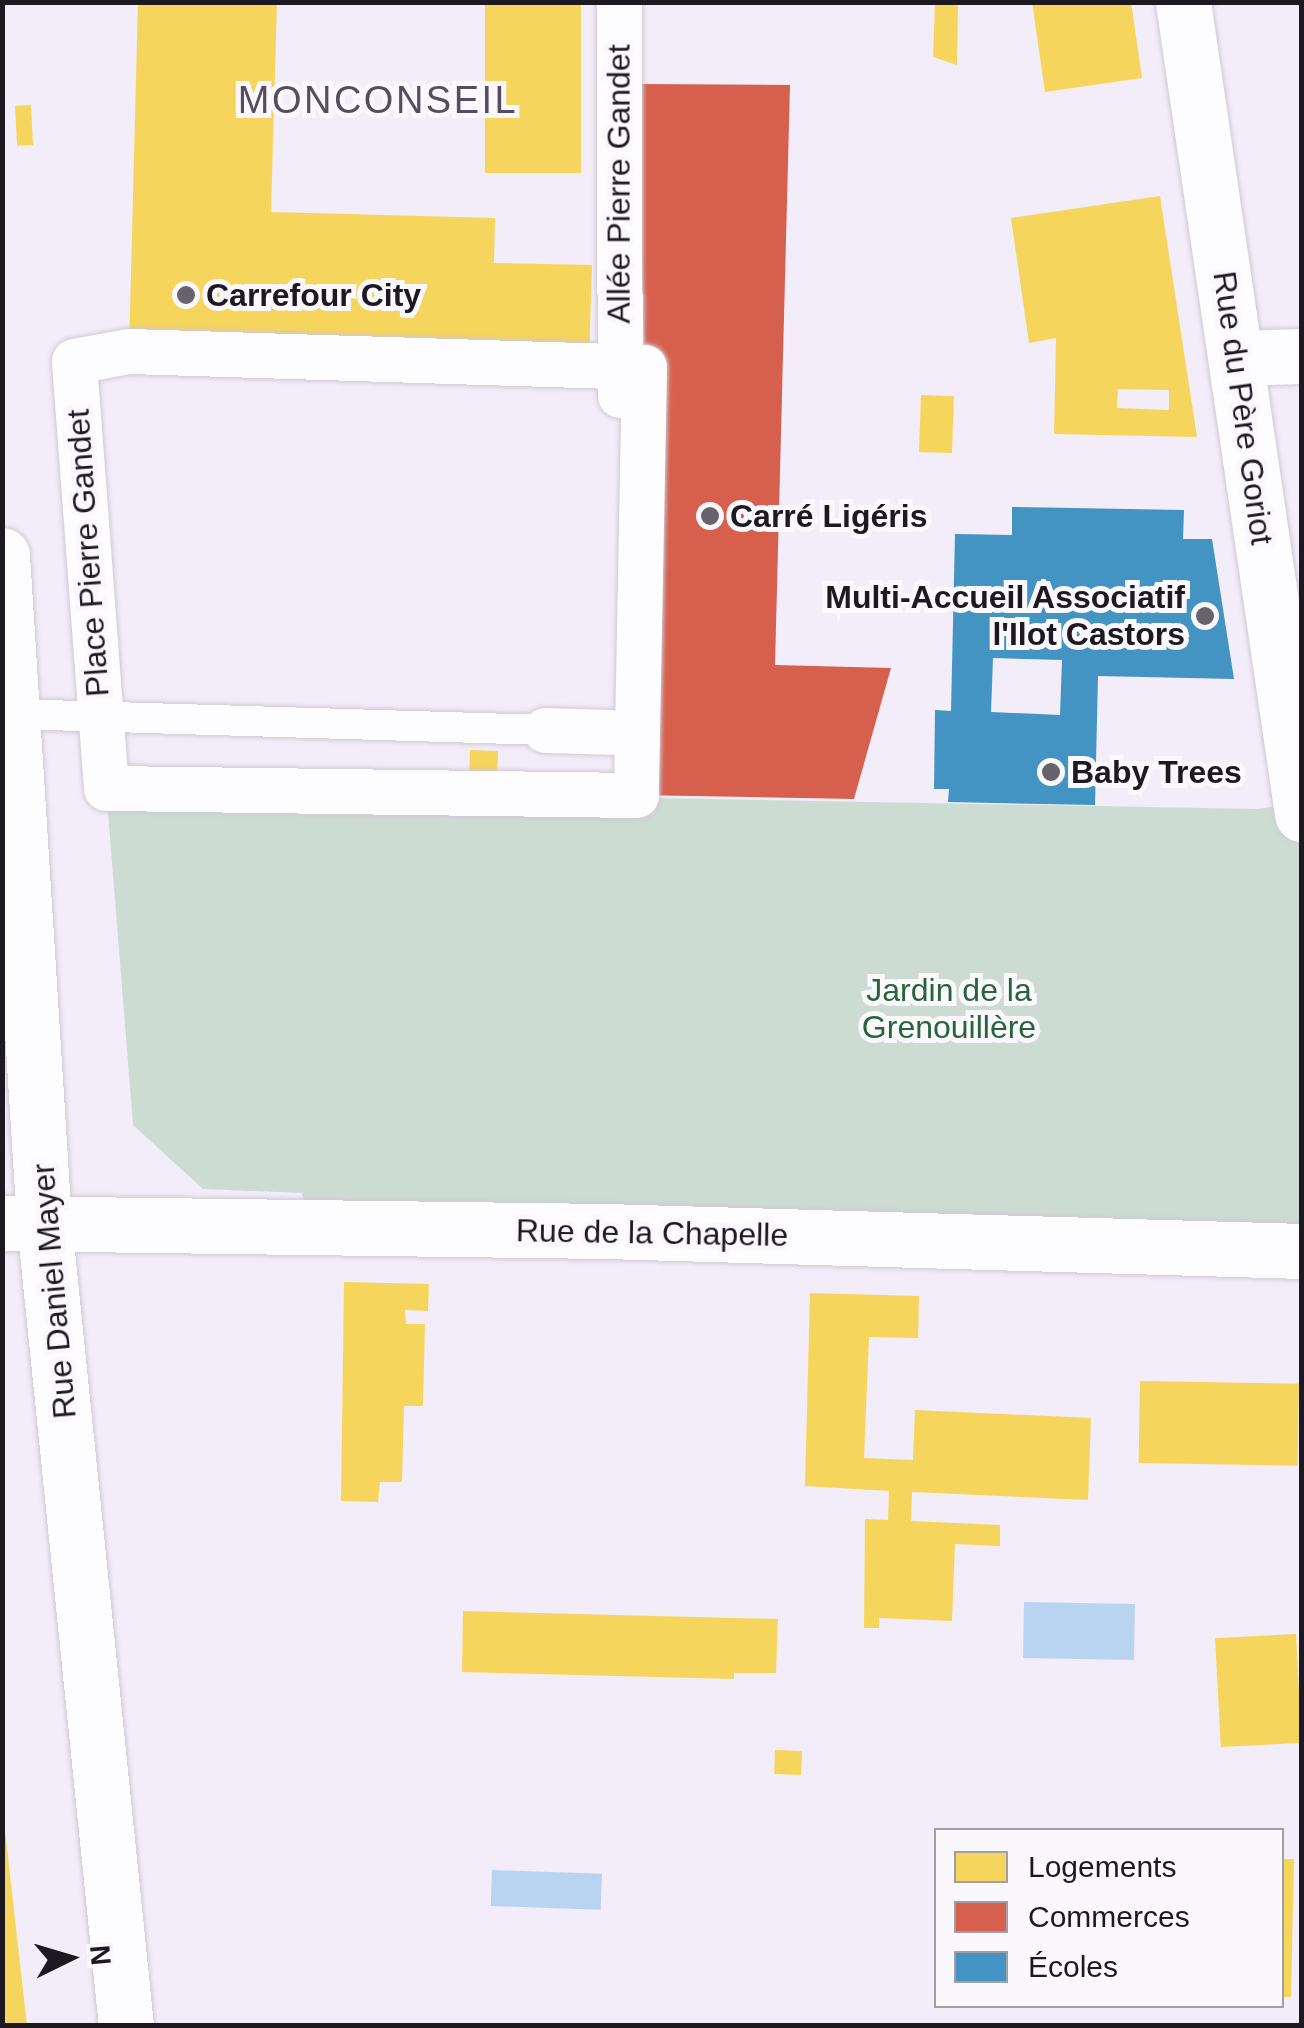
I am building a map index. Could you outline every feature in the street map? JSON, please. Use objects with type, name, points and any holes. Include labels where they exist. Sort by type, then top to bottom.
[{"type":"street","name":"Allée Pierre Gandet","points":[[618,2],[620,365]]},
{"type":"street","name":"Rue du Père Goriot","points":[[1183,2],[1302,814]]},
{"type":"street","name":"Place Pierre Gandet","points":[[610,794],[106,788],[74,362],[129,351],[620,365]]},
{"type":"street","points":[[1236,358],[1302,356]]},
{"type":"street","points":[[620,365],[644,367],[636,795],[610,794],[620,365]]},
{"type":"street","name":"Rue Daniel Mayer","points":[[2,555],[13,714],[24,1223],[126,2026]]},
{"type":"street","points":[[545,730],[611,732]]},
{"type":"street","name":"Rue de la Chapelle","points":[[24,1223],[1302,1251]]},
{"type":"lane","points":[[13,714],[545,730]]},
{"type":"green space","name":"Jardin de la Grenouillère","points":[[106,788],[1257,809],[1301,803],[1301,1225],[304,1203],[302,1193],[203,1189],[133,1125]]},
{"type":"water","points":[[1024,1602],[1135,1604],[1134,1660],[1023,1658]]},
{"type":"water","points":[[492,1870],[602,1874],[601,1910],[491,1906]]},
{"type":"building: Logements","points":[[138,2],[277,2],[271,212],[495,218],[494,263],[592,265],[589,363],[129,351]]},
{"type":"building: Logements","points":[[485,2],[581,2],[581,173],[485,173]]},
{"type":"building: Logements","points":[[935,2],[958,2],[957,65],[933,57]]},
{"type":"building: Logements","points":[[1032,2],[1131,2],[1142,78],[1045,92]]},
{"type":"building: Logements","points":[[31,105],[33,145],[17,146],[15,106]]},
{"type":"building: Logements","points":[[1160,196],[1197,437],[1054,434],[1056,338],[1029,343],[1011,218]],"holes":[[[1118,389],[1169,390],[1169,410],[1117,408]]]},
{"type":"building: Logements","points":[[921,395],[954,396],[952,453],[919,452]]},
{"type":"building: Logements","points":[[470,750],[498,751],[496,797],[468,796]]},
{"type":"building: Logements","points":[[344,1282],[429,1284],[428,1311],[405,1310],[406,1324],[425,1324],[423,1406],[404,1406],[402,1482],[380,1482],[378,1502],[341,1501]]},
{"type":"building: Logements","points":[[810,1293],[919,1296],[918,1338],[869,1337],[864,1458],[913,1460],[915,1410],[1091,1418],[1088,1500],[912,1492],[911,1521],[1000,1525],[1000,1546],[955,1544],[952,1621],[879,1618],[879,1628],[864,1628],[865,1519],[888,1520],[889,1491],[805,1486]]},
{"type":"building: Logements","points":[[1140,1381],[1299,1384],[1298,1466],[1139,1463]]},
{"type":"building: Logements","points":[[463,1611],[778,1619],[776,1673],[734,1673],[734,1679],[462,1672]]},
{"type":"building: Logements","points":[[1296,1634],[1302,1743],[1221,1747],[1215,1638]]},
{"type":"building: Logements","points":[[775,1750],[802,1751],[801,1775],[774,1774]]},
{"type":"building: Logements","points":[[5,1830],[27,2026],[2,2026]]},
{"type":"building: Logements","points":[[1284,1859],[1294,1859],[1291,1997],[1284,1997]]},
{"type":"building: Commerces","name":"Carré Ligéris","points":[[639,84],[790,85],[775,665],[891,668],[854,799],[636,795],[644,367]]},
{"type":"building: Écoles","points":[[1012,507],[1184,510],[1183,539],[1212,539],[1234,679],[1098,676],[1095,805],[948,802],[949,789],[934,789],[935,710],[951,711],[955,534],[1012,535]],"holes":[[[993,658],[1062,660],[1060,715],[991,712]]]},
{"type":"place","name":"Carrefour City","points":[[186,295]]},
{"type":"place","name":"Carré Ligéris","points":[[710,516]]},
{"type":"place","name":"Multi-Accueil Associatif l'Ilot Castors","points":[[1205,616]]},
{"type":"place","name":"Baby Trees","points":[[1051,772]]},
{"type":"district","name":"MONCONSEIL","points":[[378,101]]}]
